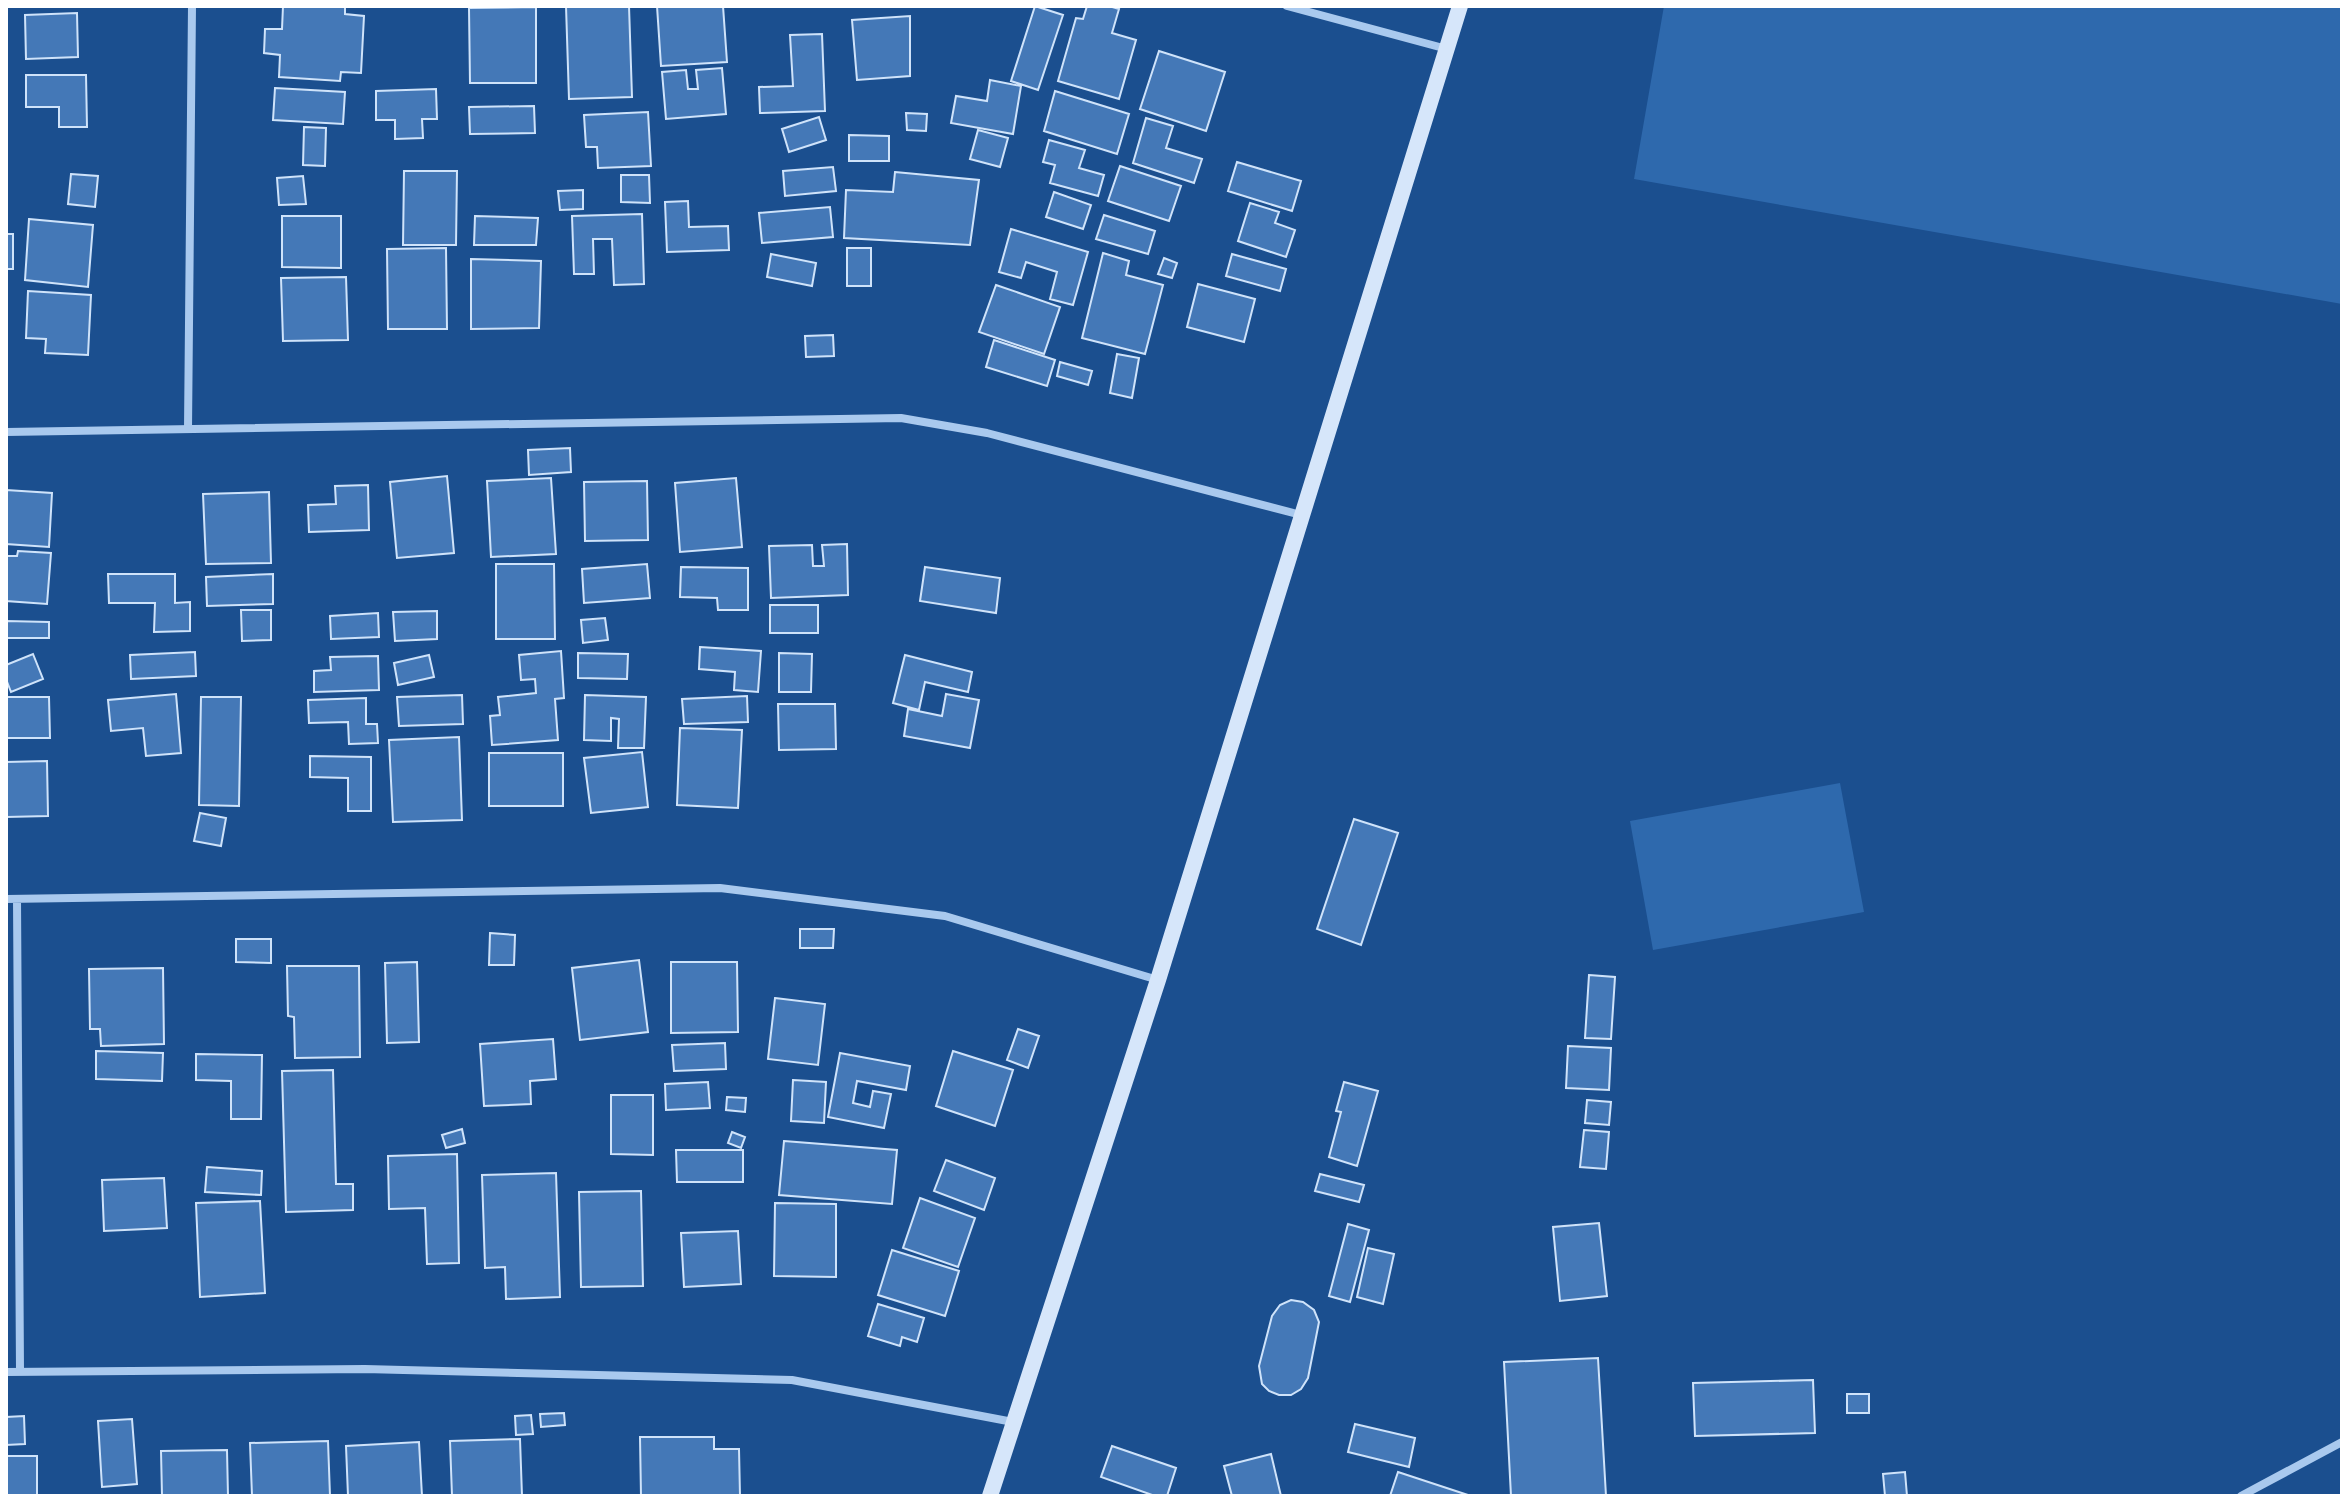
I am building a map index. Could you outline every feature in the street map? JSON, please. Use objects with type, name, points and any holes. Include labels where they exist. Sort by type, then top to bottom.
[{"type":"street","points":[[188,429],[192,6]]},
{"type":"street","points":[[1287,6],[1447,49]]},
{"type":"street","points":[[990,1496],[1158,980],[1460,6]]},
{"type":"street","points":[[6,432],[901,418],[987,433],[1301,515]]},
{"type":"street","points":[[6,899],[720,888],[945,916],[1158,980]]},
{"type":"street","points":[[17,899],[20,1371]]},
{"type":"street","points":[[6,1372],[365,1369],[792,1380],[1013,1422]]},
{"type":"street","points":[[2241,1496],[2342,1442]]},
{"type":"shaded area","points":[[1664,6],[2342,6],[2342,304],[1634,179]]},
{"type":"shaded area","points":[[1840,783],[1864,912],[1653,950],[1630,821]]},
{"type":"building","points":[[283,6],[345,7],[345,14],[364,16],[361,73],[341,72],[340,81],[279,77],[280,55],[264,53],[265,29],[282,29]]},
{"type":"building","points":[[566,6],[629,6],[632,97],[569,99]]},
{"type":"building","points":[[657,6],[723,6],[727,62],[661,66]]},
{"type":"building","points":[[1035,6],[1063,15],[1038,90],[1011,81]]},
{"type":"building","points":[[1087,6],[1119,9],[1112,33],[1136,40],[1119,99],[1058,81],[1076,18],[1083,19]]},
{"type":"building","points":[[536,7],[536,83],[470,83],[469,8]]},
{"type":"building","points":[[77,13],[78,57],[26,59],[25,15]]},
{"type":"building","points":[[910,16],[910,76],[857,80],[852,20]]},
{"type":"building","points":[[822,34],[825,111],[760,113],[759,87],[793,86],[790,35]]},
{"type":"building","points":[[1159,51],[1225,72],[1206,131],[1140,109]]},
{"type":"building","points":[[722,68],[726,114],[666,119],[662,72],[686,70],[688,89],[698,89],[696,70]]},
{"type":"building","points":[[26,75],[86,75],[87,127],[59,127],[59,107],[26,107]]},
{"type":"building","points":[[990,80],[1021,86],[1013,134],[951,123],[956,96],[987,101]]},
{"type":"building","points":[[275,88],[345,92],[343,124],[273,120]]},
{"type":"building","points":[[436,89],[437,119],[422,119],[423,138],[395,139],[395,120],[376,120],[376,91]]},
{"type":"building","points":[[1055,91],[1129,114],[1117,154],[1044,131]]},
{"type":"building","points":[[534,106],[535,133],[470,134],[469,107]]},
{"type":"building","points":[[648,112],[651,166],[598,168],[597,147],[586,147],[584,115]]},
{"type":"building","points":[[906,113],[927,114],[926,131],[907,130]]},
{"type":"building","points":[[819,117],[826,140],[789,152],[782,129]]},
{"type":"building","points":[[1146,118],[1173,126],[1166,148],[1202,159],[1194,183],[1133,163]]},
{"type":"building","points":[[304,127],[326,128],[325,166],[303,165]]},
{"type":"building","points":[[978,130],[1008,138],[1000,167],[970,159]]},
{"type":"building","points":[[849,135],[889,136],[889,161],[849,161]]},
{"type":"building","points":[[1049,140],[1085,150],[1079,168],[1104,175],[1098,196],[1050,183],[1055,165],[1043,162]]},
{"type":"building","points":[[1237,162],[1301,181],[1292,211],[1228,191]]},
{"type":"building","points":[[1120,166],[1181,186],[1169,221],[1108,201]]},
{"type":"building","points":[[833,167],[836,191],[785,196],[783,171]]},
{"type":"building","points":[[404,171],[457,171],[456,245],[403,245]]},
{"type":"building","points":[[895,172],[979,180],[970,245],[844,238],[846,190],[893,192]]},
{"type":"building","points":[[71,174],[98,176],[95,207],[68,204]]},
{"type":"building","points":[[621,175],[649,175],[650,203],[621,202]]},
{"type":"building","points":[[303,176],[306,204],[279,205],[277,178]]},
{"type":"building","points":[[583,190],[583,209],[560,210],[558,191]]},
{"type":"building","points":[[1054,192],[1091,205],[1083,229],[1046,217]]},
{"type":"building","points":[[688,201],[689,227],[728,226],[729,250],[667,252],[665,202]]},
{"type":"building","points":[[1250,203],[1279,212],[1275,223],[1295,230],[1286,257],[1238,241]]},
{"type":"building","points":[[830,207],[833,237],[762,243],[759,213]]},
{"type":"building","points":[[642,214],[644,284],[614,285],[612,239],[593,239],[594,274],[574,274],[572,216]]},
{"type":"building","points":[[1104,215],[1155,231],[1148,254],[1096,239]]},
{"type":"building","points":[[282,216],[341,216],[341,268],[282,267]]},
{"type":"building","points":[[475,216],[538,218],[536,245],[474,245]]},
{"type":"building","points":[[29,219],[93,225],[88,287],[25,280]]},
{"type":"building","points":[[1011,229],[1088,252],[1073,305],[1050,299],[1057,272],[1026,262],[1021,278],[999,272]]},
{"type":"building","points":[[6,234],[13,234],[13,269],[6,269]]},
{"type":"building","points":[[446,248],[447,329],[388,329],[387,249]]},
{"type":"building","points":[[847,248],[871,248],[871,286],[847,286]]},
{"type":"building","points":[[1103,253],[1129,261],[1126,275],[1163,285],[1145,354],[1082,338]]},
{"type":"building","points":[[771,254],[816,263],[812,286],[767,277]]},
{"type":"building","points":[[1232,254],[1286,269],[1280,291],[1226,276]]},
{"type":"building","points":[[1164,258],[1177,263],[1172,278],[1158,274]]},
{"type":"building","points":[[471,259],[541,261],[539,328],[471,329]]},
{"type":"building","points":[[346,277],[348,340],[283,341],[281,278]]},
{"type":"building","points":[[1198,284],[1255,299],[1244,342],[1187,327]]},
{"type":"building","points":[[996,285],[1060,307],[1044,354],[979,332]]},
{"type":"building","points":[[28,291],[91,295],[88,355],[45,353],[46,339],[26,338]]},
{"type":"building","points":[[833,335],[834,356],[806,357],[805,336]]},
{"type":"building","points":[[994,340],[1055,360],[1047,386],[986,367]]},
{"type":"building","points":[[1117,354],[1139,358],[1132,398],[1110,393]]},
{"type":"building","points":[[1060,362],[1092,371],[1088,385],[1057,376]]},
{"type":"building","points":[[570,448],[571,472],[529,475],[528,450]]},
{"type":"building","points":[[447,476],[454,553],[397,558],[390,482]]},
{"type":"building","points":[[551,478],[556,554],[491,557],[487,481]]},
{"type":"building","points":[[736,478],[742,547],[680,552],[675,483]]},
{"type":"building","points":[[647,481],[648,540],[585,541],[584,482]]},
{"type":"building","points":[[368,485],[369,530],[309,532],[308,505],[336,504],[335,486]]},
{"type":"building","points":[[6,490],[52,493],[49,547],[6,544]]},
{"type":"building","points":[[269,492],[271,563],[206,564],[203,494]]},
{"type":"building","points":[[847,544],[848,595],[771,598],[769,546],[812,545],[813,566],[824,566],[822,545]]},
{"type":"building","points":[[18,551],[51,553],[47,604],[6,601],[6,556],[17,556]]},
{"type":"building","points":[[496,564],[554,564],[555,639],[496,639]]},
{"type":"building","points":[[647,564],[650,598],[584,603],[582,569]]},
{"type":"building","points":[[681,567],[748,568],[748,610],[718,610],[717,598],[680,597]]},
{"type":"building","points":[[925,567],[1000,578],[996,613],[920,601]]},
{"type":"building","points":[[108,574],[175,574],[175,603],[190,602],[190,631],[154,632],[155,603],[109,603]]},
{"type":"building","points":[[273,574],[273,604],[207,606],[206,577]]},
{"type":"building","points":[[770,605],[818,605],[818,633],[770,633]]},
{"type":"building","points":[[241,610],[271,610],[271,640],[242,641]]},
{"type":"building","points":[[437,611],[437,639],[395,641],[393,612]]},
{"type":"building","points":[[378,613],[379,637],[331,639],[330,616]]},
{"type":"building","points":[[605,618],[608,640],[583,643],[581,620]]},
{"type":"building","points":[[6,621],[49,622],[49,638],[6,638]]},
{"type":"building","points":[[700,647],[761,651],[758,692],[734,690],[735,672],[699,669]]},
{"type":"building","points":[[561,651],[564,698],[555,699],[558,740],[492,745],[490,716],[500,715],[498,697],[536,693],[535,679],[521,680],[519,655]]},
{"type":"building","points":[[195,652],[196,676],[131,679],[130,655]]},
{"type":"building","points":[[578,653],[628,654],[627,679],[578,678]]},
{"type":"building","points":[[779,653],[812,654],[811,692],[779,692]]},
{"type":"building","points":[[33,654],[43,679],[11,692],[6,679],[6,665]]},
{"type":"building","points":[[429,655],[434,677],[398,685],[394,663]]},
{"type":"building","points":[[905,655],[972,672],[968,692],[925,682],[919,710],[893,703]]},
{"type":"building","points":[[378,656],[379,690],[314,692],[314,671],[331,670],[330,657]]},
{"type":"building","points":[[176,694],[181,753],[146,756],[143,728],[111,731],[108,700]]},
{"type":"building","points":[[946,694],[979,700],[970,748],[904,736],[908,709],[942,716]]},
{"type":"building","points":[[462,695],[463,724],[399,726],[397,697]]},
{"type":"building","points":[[585,695],[646,697],[644,748],[618,748],[619,719],[611,718],[611,741],[584,740]]},
{"type":"building","points":[[747,696],[748,722],[684,724],[682,699]]},
{"type":"building","points":[[6,697],[49,697],[50,738],[6,738]]},
{"type":"building","points":[[201,697],[241,697],[239,806],[199,805]]},
{"type":"building","points":[[366,698],[366,724],[377,724],[378,743],[349,744],[348,722],[309,723],[308,700]]},
{"type":"building","points":[[778,704],[835,704],[836,749],[779,750]]},
{"type":"building","points":[[680,728],[742,730],[738,808],[677,805]]},
{"type":"building","points":[[459,737],[462,820],[393,822],[389,740]]},
{"type":"building","points":[[642,752],[648,807],[591,813],[584,758]]},
{"type":"building","points":[[489,753],[563,753],[563,806],[489,806]]},
{"type":"building","points":[[310,756],[371,757],[371,811],[348,811],[348,778],[310,777]]},
{"type":"building","points":[[47,761],[48,816],[6,817],[6,762]]},
{"type":"building","points":[[200,813],[226,818],[221,846],[194,841]]},
{"type":"building","points":[[1354,819],[1398,833],[1361,945],[1317,929]]},
{"type":"building","points":[[800,929],[834,929],[833,948],[800,948]]},
{"type":"building","points":[[490,933],[515,935],[514,965],[489,965]]},
{"type":"building","points":[[236,939],[271,939],[271,963],[236,962]]},
{"type":"building","points":[[639,960],[648,1032],[580,1040],[572,968]]},
{"type":"building","points":[[417,962],[419,1042],[387,1043],[385,963]]},
{"type":"building","points":[[671,962],[737,962],[738,1032],[671,1033]]},
{"type":"building","points":[[287,966],[359,966],[360,1057],[295,1058],[294,1017],[288,1016]]},
{"type":"building","points":[[163,968],[164,1044],[101,1046],[100,1029],[90,1029],[89,969]]},
{"type":"building","points":[[1589,975],[1615,977],[1611,1039],[1585,1038]]},
{"type":"building","points":[[775,998],[825,1004],[818,1065],[768,1059]]},
{"type":"building","points":[[1018,1029],[1039,1036],[1028,1068],[1007,1060]]},
{"type":"building","points":[[553,1039],[556,1079],[530,1081],[531,1104],[484,1106],[480,1044]]},
{"type":"building","points":[[725,1043],[726,1069],[674,1071],[672,1045]]},
{"type":"building","points":[[1568,1046],[1611,1048],[1609,1090],[1566,1088]]},
{"type":"building","points":[[96,1051],[163,1053],[162,1081],[96,1079]]},
{"type":"building","points":[[953,1051],[1013,1070],[995,1126],[936,1106]]},
{"type":"building","points":[[840,1053],[910,1066],[906,1090],[857,1081],[853,1103],[870,1107],[873,1091],[891,1094],[884,1128],[828,1117]]},
{"type":"building","points":[[196,1054],[262,1055],[261,1119],[231,1119],[231,1081],[196,1080]]},
{"type":"building","points":[[333,1070],[336,1184],[353,1184],[353,1210],[286,1212],[282,1071]]},
{"type":"building","points":[[793,1080],[826,1082],[824,1123],[791,1121]]},
{"type":"building","points":[[708,1082],[710,1108],[666,1110],[665,1084]]},
{"type":"building","points":[[1344,1082],[1378,1091],[1357,1166],[1329,1157],[1341,1112],[1336,1111]]},
{"type":"building","points":[[611,1095],[653,1095],[653,1155],[611,1154]]},
{"type":"building","points":[[727,1097],[746,1098],[745,1112],[726,1110]]},
{"type":"building","points":[[1587,1100],[1611,1102],[1609,1125],[1585,1123]]},
{"type":"building","points":[[462,1129],[465,1143],[446,1148],[442,1135]]},
{"type":"building","points":[[1584,1130],[1609,1132],[1606,1169],[1580,1167]]},
{"type":"building","points":[[732,1132],[745,1137],[741,1148],[728,1143]]},
{"type":"building","points":[[784,1141],[897,1150],[892,1204],[779,1195]]},
{"type":"building","points":[[676,1150],[743,1150],[743,1182],[677,1182]]},
{"type":"building","points":[[457,1154],[459,1263],[427,1264],[425,1208],[389,1209],[388,1156]]},
{"type":"building","points":[[946,1160],[995,1178],[984,1210],[934,1191]]},
{"type":"building","points":[[207,1167],[262,1171],[261,1195],[205,1192]]},
{"type":"building","points":[[556,1173],[560,1297],[506,1299],[505,1267],[485,1268],[482,1175]]},
{"type":"building","points":[[1320,1174],[1364,1185],[1359,1202],[1315,1191]]},
{"type":"building","points":[[164,1178],[167,1228],[104,1231],[102,1180]]},
{"type":"building","points":[[641,1191],[643,1286],[581,1287],[579,1192]]},
{"type":"building","points":[[920,1198],[975,1218],[958,1267],[903,1248]]},
{"type":"building","points":[[260,1201],[265,1293],[200,1297],[196,1203]]},
{"type":"building","points":[[775,1203],[836,1204],[836,1277],[774,1276]]},
{"type":"building","points":[[1599,1223],[1607,1296],[1560,1301],[1553,1227]]},
{"type":"building","points":[[1348,1224],[1369,1230],[1350,1302],[1329,1296]]},
{"type":"building","points":[[738,1231],[741,1284],[684,1287],[681,1233]]},
{"type":"building","points":[[1368,1248],[1394,1254],[1383,1304],[1357,1297]]},
{"type":"building","points":[[892,1250],[959,1271],[945,1316],[878,1295]]},
{"type":"building","points":[[1291,1300],[1303,1302],[1314,1310],[1319,1322],[1308,1378],[1301,1389],[1291,1395],[1279,1395],[1262,1384],[1259,1366],[1272,1316],[1280,1305]]},
{"type":"building","points":[[878,1304],[924,1318],[917,1342],[902,1337],[900,1346],[868,1336]]},
{"type":"building","points":[[1598,1358],[1606,1496],[1511,1496],[1504,1362]]},
{"type":"building","points":[[1813,1380],[1815,1433],[1695,1436],[1693,1383]]},
{"type":"building","points":[[1847,1394],[1869,1394],[1869,1413],[1847,1413]]},
{"type":"building","points":[[564,1413],[565,1425],[541,1427],[540,1414]]},
{"type":"building","points":[[531,1415],[533,1434],[516,1435],[515,1416]]},
{"type":"building","points":[[24,1416],[25,1444],[6,1445],[6,1417]]},
{"type":"building","points":[[132,1419],[137,1484],[102,1487],[98,1421]]},
{"type":"building","points":[[1355,1424],[1415,1438],[1409,1467],[1348,1452]]},
{"type":"building","points":[[640,1437],[714,1437],[714,1449],[739,1449],[740,1496],[641,1496]]},
{"type":"building","points":[[520,1439],[522,1496],[452,1496],[450,1441]]},
{"type":"building","points":[[328,1441],[330,1496],[252,1496],[250,1443]]},
{"type":"building","points":[[419,1442],[422,1496],[348,1496],[346,1446]]},
{"type":"building","points":[[1112,1446],[1176,1468],[1167,1496],[1155,1496],[1101,1477]]},
{"type":"building","points":[[227,1450],[228,1496],[162,1496],[161,1451]]},
{"type":"building","points":[[1271,1454],[1281,1496],[1232,1496],[1224,1466]]},
{"type":"building","points":[[6,1456],[37,1456],[37,1496],[6,1496]]},
{"type":"building","points":[[1398,1472],[1471,1496],[1390,1496]]},
{"type":"building","points":[[1905,1472],[1907,1496],[1885,1496],[1883,1474]]}]
